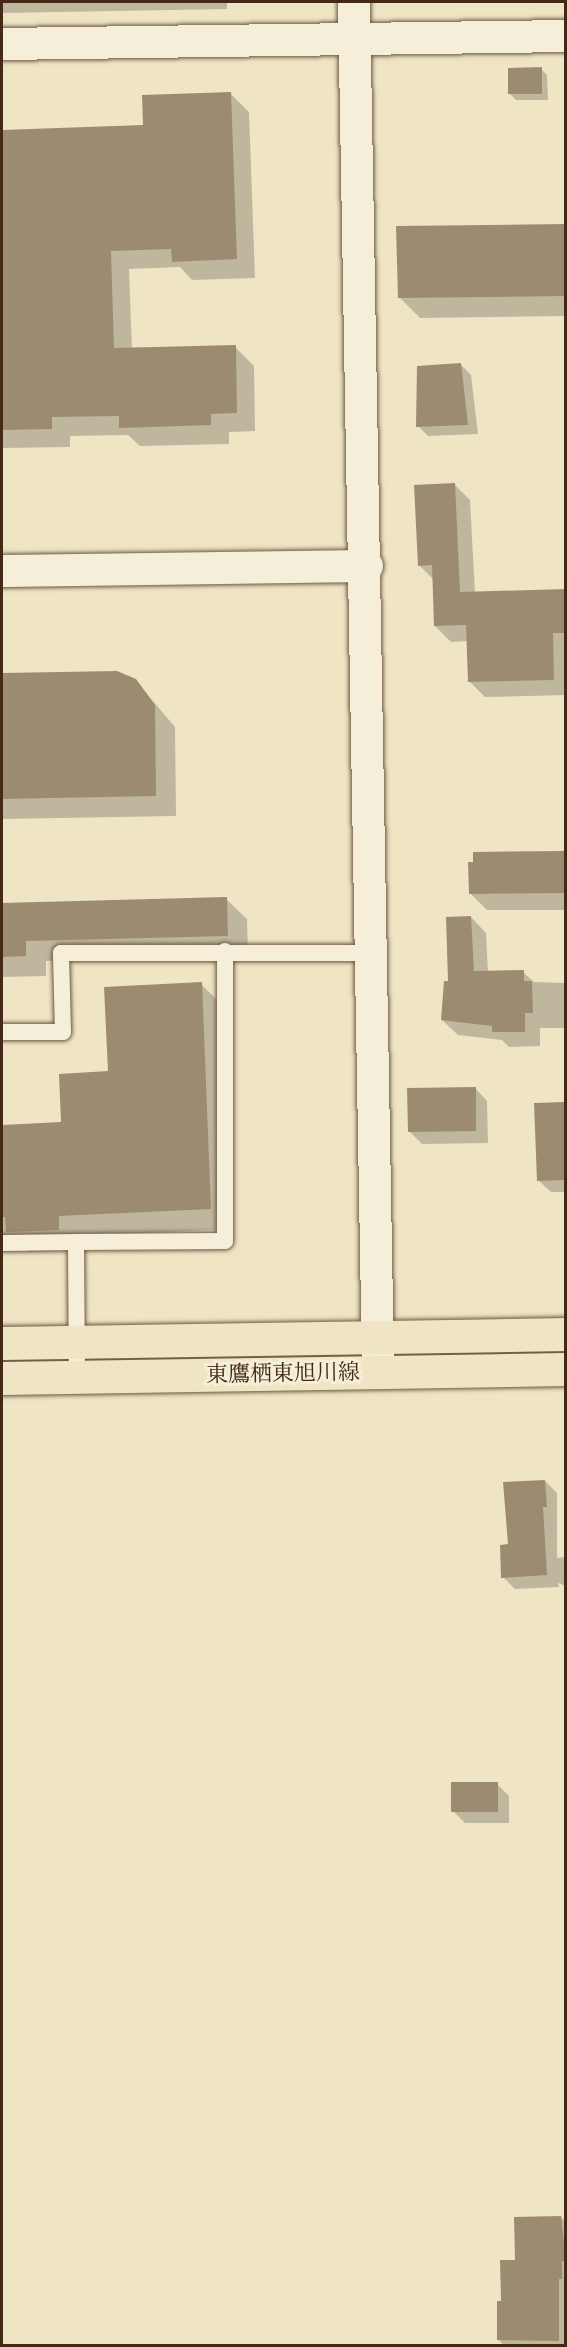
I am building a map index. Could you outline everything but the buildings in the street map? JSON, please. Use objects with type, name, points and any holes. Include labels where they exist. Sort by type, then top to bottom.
[{"type":"main road","name":"東鷹栖東旭川線","points":[[2,1343],[566,1335]]},
{"type":"main road","name":"東鷹栖東旭川線","points":[[2,1378],[566,1369]]},
{"type":"street","points":[[354,2],[367,566],[369,953],[378,1371]]},
{"type":"street","points":[[2,44],[566,36]]},
{"type":"street","points":[[2,571],[367,566]]},
{"type":"lane","points":[[2,1243],[225,1241],[225,951]]},
{"type":"lane","points":[[2,1032],[63,1032],[61,953],[225,951],[369,953]]},
{"type":"lane","points":[[76,1242],[77,1377]]}]
